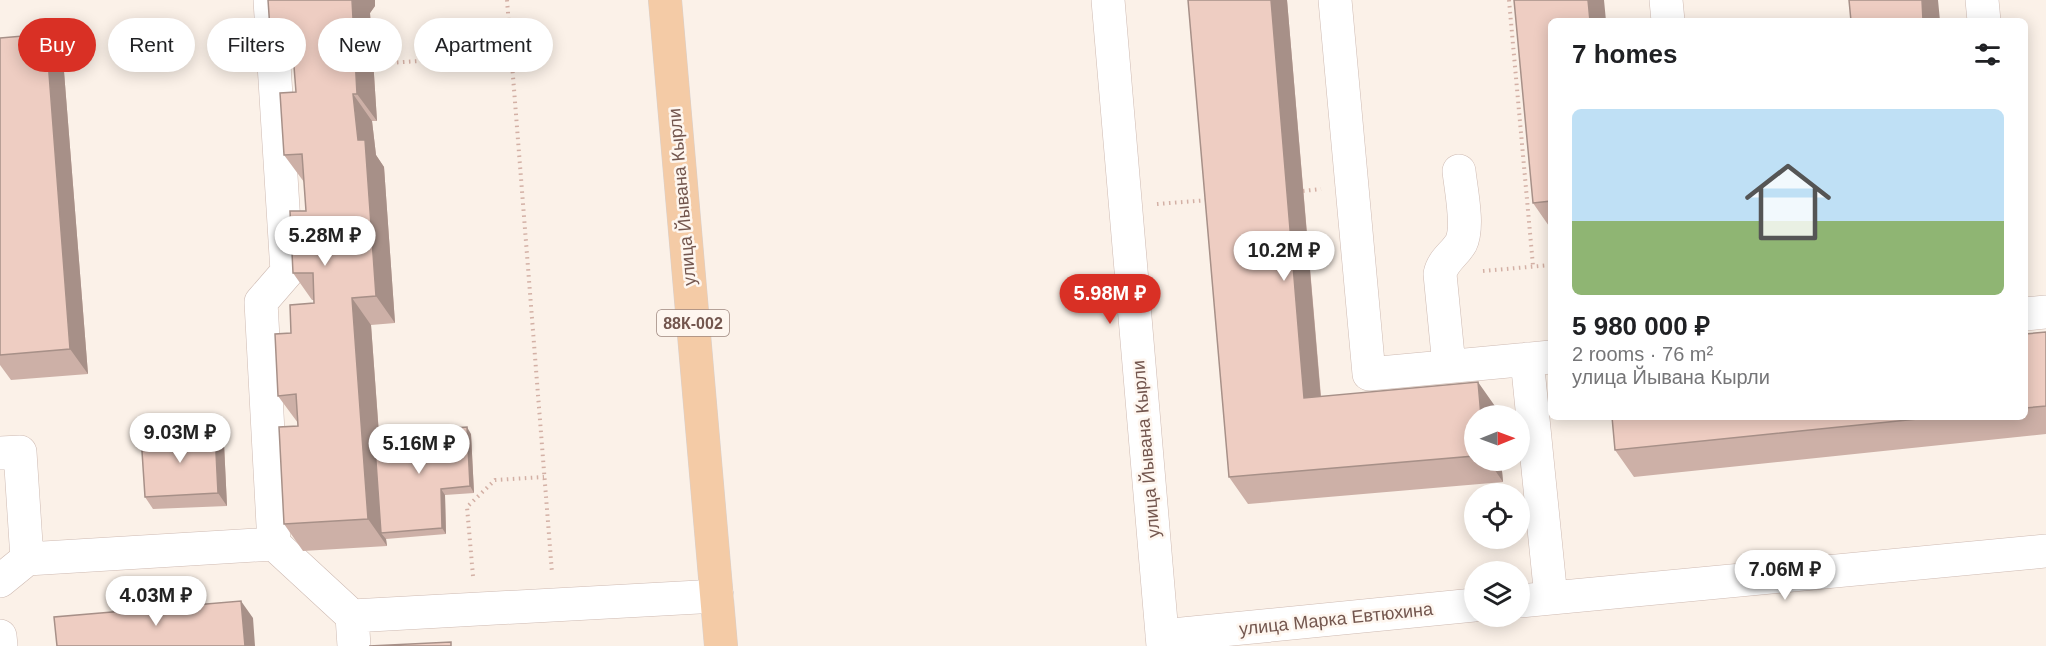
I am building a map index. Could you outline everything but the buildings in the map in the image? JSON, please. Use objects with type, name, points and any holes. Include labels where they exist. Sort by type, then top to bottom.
[{"type":"main road","name":"улица Йывана Кырли","points":[[665,0],[721,646]]},
{"type":"street","points":[[270,0],[288,272],[261,302],[274,544],[353,631],[476,608],[717,596]]},
{"type":"street","name":"улица Йывана Кырли","points":[[1108,0],[1162,641]]},
{"type":"street","points":[[1335,0],[1369,374],[1539,358],[1535,599],[2046,551]]},
{"type":"street","points":[[1666,0],[1668,18]]},
{"type":"street","points":[[1982,0],[1984,18]]},
{"type":"street","points":[[1449,366],[1440,274],[1442,265],[1462,240],[1465,230],[1459,171]]},
{"type":"street","points":[[2028,314],[2046,312]]},
{"type":"street","points":[[0,453],[20,452],[27,559]]},
{"type":"street","points":[[0,581],[27,559],[274,544]]},
{"type":"street","name":"улица Марка Евтюхина","points":[[1162,641],[1464,607]]},
{"type":"street","points":[[0,636],[1,646]]},
{"type":"path","points":[[507,0],[509,18]]},
{"type":"path","points":[[1509,0],[1533,266]]},
{"type":"path","points":[[513,72],[554,604]]},
{"type":"path","points":[[1126,207],[1211,200]]},
{"type":"path","points":[[1440,274],[1548,265]]},
{"type":"path","points":[[476,608],[467,507],[495,480],[544,477]]}]
